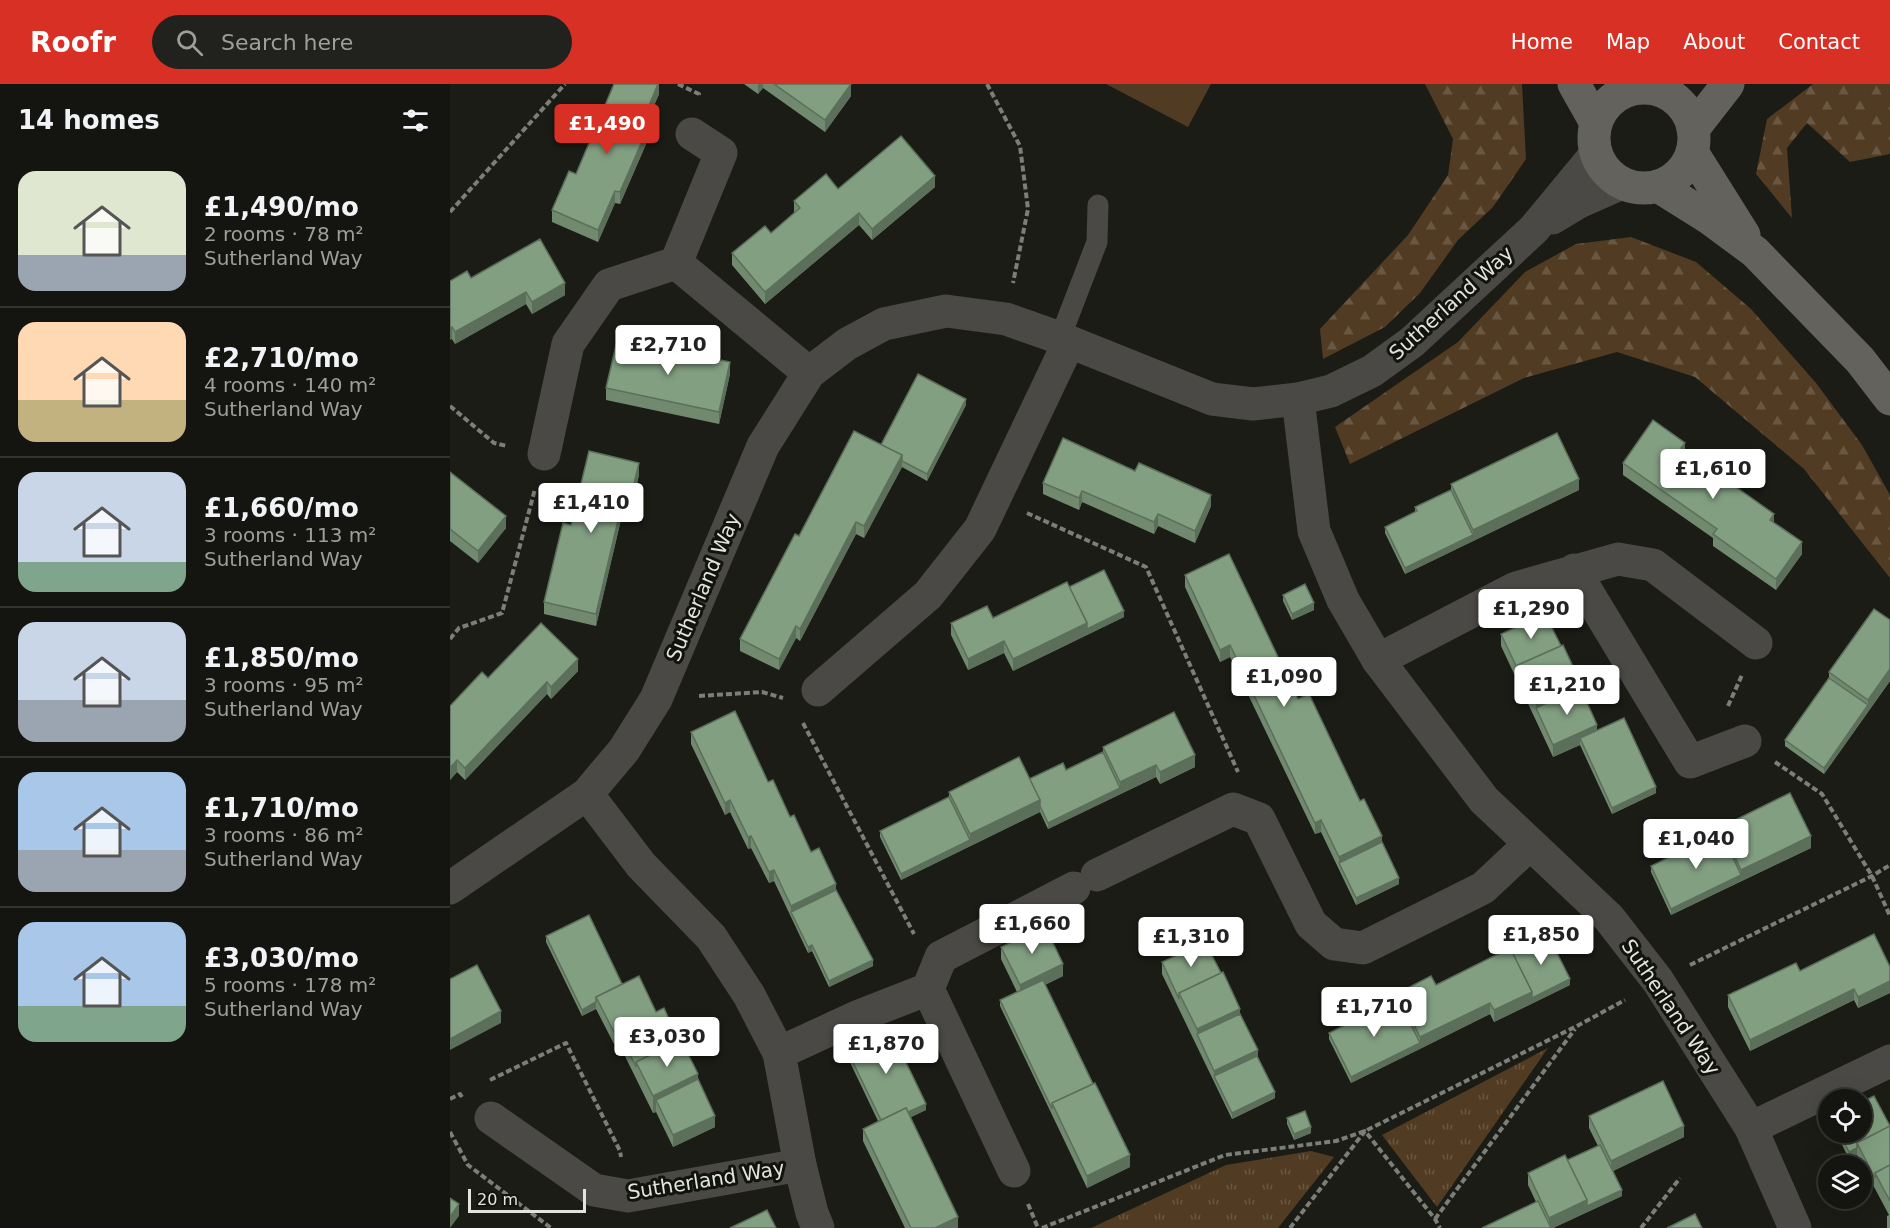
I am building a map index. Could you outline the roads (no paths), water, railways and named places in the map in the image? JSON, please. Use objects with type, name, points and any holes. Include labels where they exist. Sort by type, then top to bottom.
[{"type":"street","points":[[1574,84],[1596,139],[1602,166],[1622,183],[1634,187],[1658,186],[1669,181],[1687,164],[1692,140],[1688,113],[1670,88],[1624,87],[1603,108],[1596,139]]},
{"type":"street","points":[[1692,140],[1728,84]]},
{"type":"street","points":[[544,454],[568,344],[609,285],[676,263],[721,153],[692,134]]},
{"type":"street","name":"Sutherland Way","points":[[1534,229],[1596,139]]},
{"type":"street","points":[[1692,140],[1755,252]]},
{"type":"street","name":"Sutherland Way","points":[[454,877],[587,794],[624,750],[656,699],[763,446],[809,373],[847,344],[884,324],[946,310],[1006,319],[1212,399],[1253,404],[1298,399],[1331,391],[1372,371],[1412,342],[1534,229],[1577,203],[1622,183]]},
{"type":"street","points":[[1658,186],[1709,218],[1755,252],[1860,360],[1890,399]]},
{"type":"street","points":[[676,263],[809,373]]},
{"type":"street","points":[[805,694],[927,595],[980,530],[1065,340]]},
{"type":"street","name":"Sutherland Way","points":[[1298,399],[1314,531],[1343,600],[1378,660],[1484,800],[1609,918],[1658,981],[1751,1128],[1795,1228]]},
{"type":"street","points":[[1378,660],[1516,588],[1618,559],[1653,565],[1756,643]]},
{"type":"street","points":[[1575,570],[1690,762],[1745,741]]},
{"type":"street","name":"Sutherland Way","points":[[587,794],[641,865],[711,937],[749,994],[779,1053],[800,1164],[818,1228]]},
{"type":"street","points":[[779,1053],[859,1016],[927,989],[941,957],[1233,809],[1259,819],[1311,924],[1334,944],[1363,948],[1483,888],[1530,844]]},
{"type":"street","points":[[927,989],[1014,1171]]},
{"type":"street","points":[[1751,1128],[1890,1061]]},
{"type":"street","name":"Sutherland Way","points":[[490,1118],[594,1190],[628,1196],[800,1164]]},
{"type":"lane","points":[[1065,340],[1097,242],[1098,205]]}]
